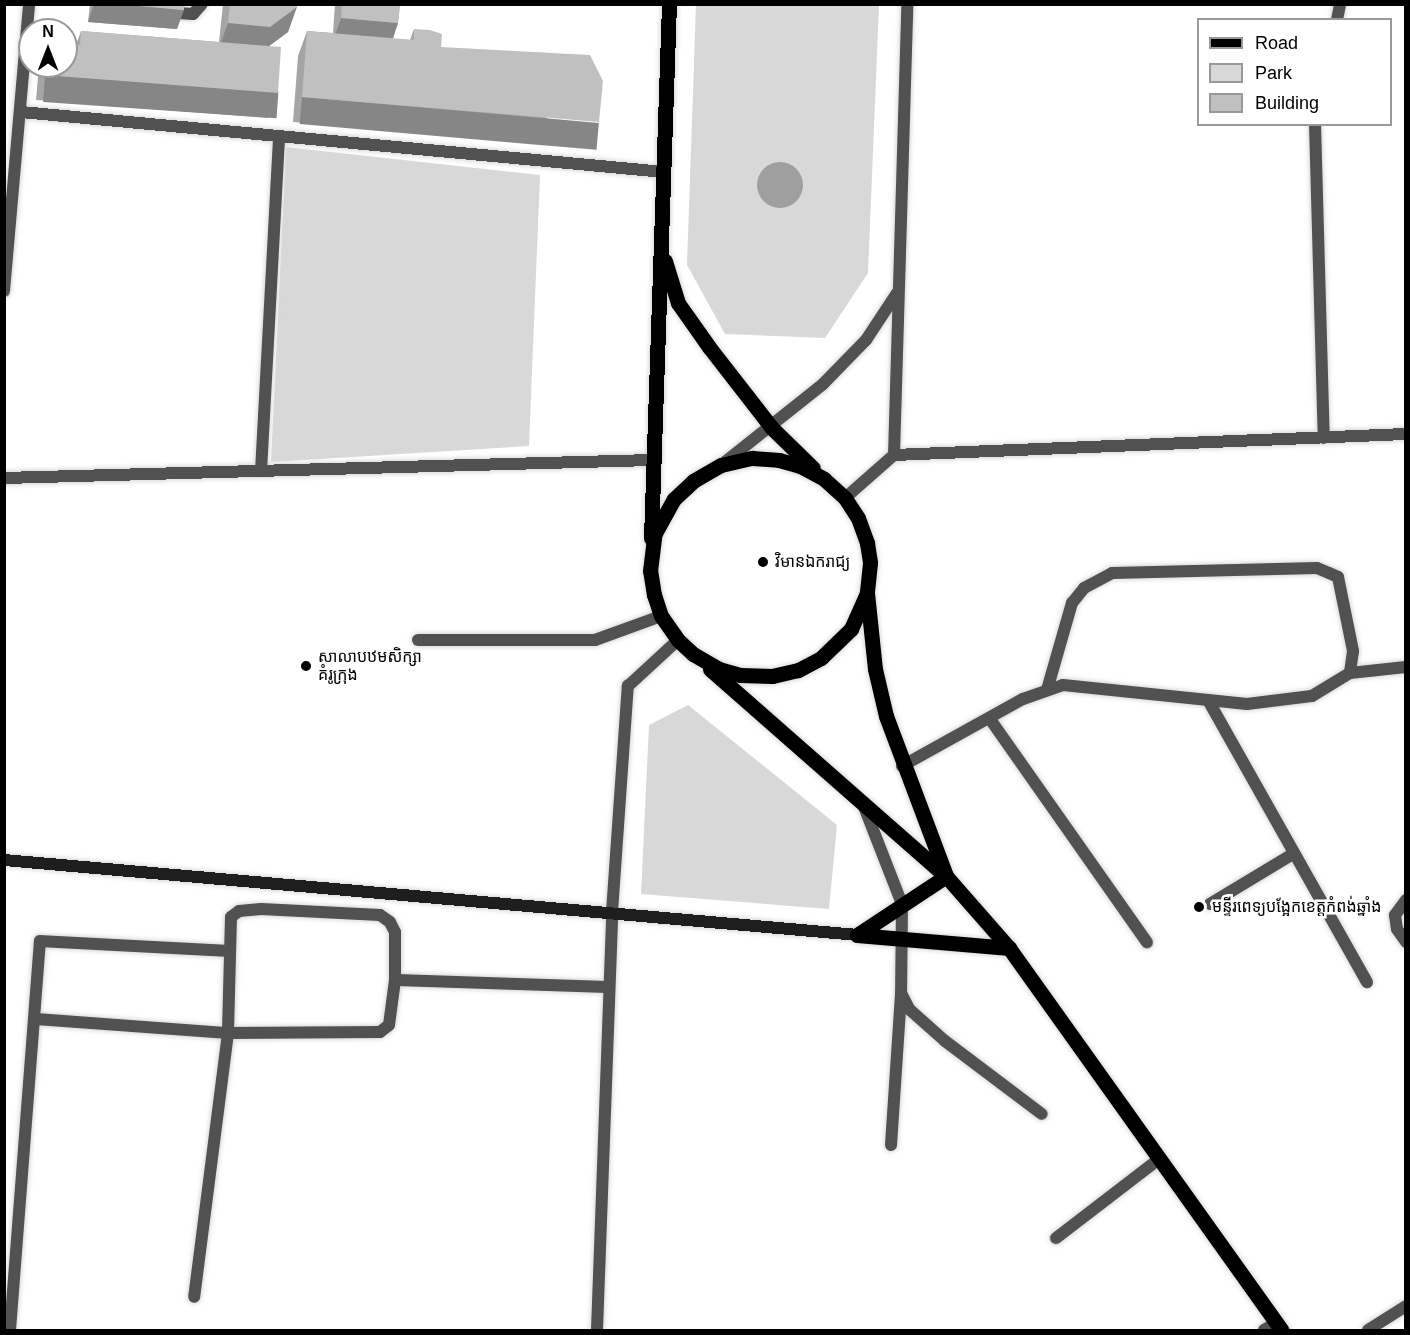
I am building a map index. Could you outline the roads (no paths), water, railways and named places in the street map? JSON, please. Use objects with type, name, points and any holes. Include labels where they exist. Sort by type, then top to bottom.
[{"type":"main road","points":[[669,4],[650,571],[654,596],[662,616],[678,640],[693,654],[946,876],[1010,948],[1159,1159],[1274,1328]]},
{"type":"main road","points":[[661,249],[678,303],[772,428],[845,498],[858,518],[867,543],[870,563],[867,593],[875,669],[886,716],[902,766],[946,876]]},
{"type":"main road","points":[[650,571],[656,533],[668,509],[693,481],[721,465],[752,458],[779,460],[800,465],[824,479]]},
{"type":"main road","points":[[693,654],[719,669],[740,675],[772,676],[798,670],[821,658],[838,644],[851,629],[867,593]]},
{"type":"main road","points":[[4,860],[1010,948]]},
{"type":"main road","points":[[856,935],[946,876]]},
{"type":"street","points":[[4,291],[29,4]]},
{"type":"street","points":[[178,14],[193,14],[202,4]]},
{"type":"street","points":[[894,455],[907,4]]},
{"type":"street","points":[[21,112],[664,172]]},
{"type":"street","points":[[1315,126],[1324,438]]},
{"type":"street","points":[[261,471],[279,136]]},
{"type":"street","points":[[721,465],[772,428],[823,384],[866,339],[898,292]]},
{"type":"street","points":[[845,498],[894,455],[1406,434]]},
{"type":"street","points":[[4,478],[652,460]]},
{"type":"street","points":[[1047,690],[1072,603],[1084,588],[1112,573],[1317,568],[1329,573],[1338,577],[1353,651],[1350,673]]},
{"type":"street","points":[[418,640],[595,640],[662,616]]},
{"type":"street","points":[[597,1330],[612,912],[628,686],[678,640]]},
{"type":"street","points":[[902,766],[1023,699],[1063,684],[1247,704],[1312,696],[1350,673],[1406,667]]},
{"type":"street","points":[[1208,700],[1367,982]]},
{"type":"street","points":[[990,719],[1147,942]]},
{"type":"street","points":[[862,803],[902,904],[901,993],[891,1145]]},
{"type":"street","points":[[1210,904],[1293,854]]},
{"type":"street","points":[[1406,900],[1395,915],[1397,929],[1406,942]]},
{"type":"street","points":[[36,1019],[228,1033],[380,1032],[389,1025],[395,980],[395,932],[390,922],[380,915],[261,909],[239,910],[231,917],[228,1033],[194,1297]]},
{"type":"street","points":[[10,1330],[36,1019],[40,941],[229,951]]},
{"type":"street","points":[[395,980],[609,987]]},
{"type":"street","points":[[901,993],[909,1009],[945,1041],[1042,1114]]},
{"type":"street","points":[[1056,1238],[1159,1159]]},
{"type":"street","points":[[1368,1330],[1406,1305]]},
{"type":"place","name":"វិមានឯករាជ្យ","points":[[763,562]]},
{"type":"place","name":"សាលាបឋមសិក្សា គំរូក្រុង","points":[[306,666]]},
{"type":"place","name":"មន្ទីរពេទ្យបង្អែកខេត្តកំពង់ឆ្នាំង","points":[[1199,907]]}]
